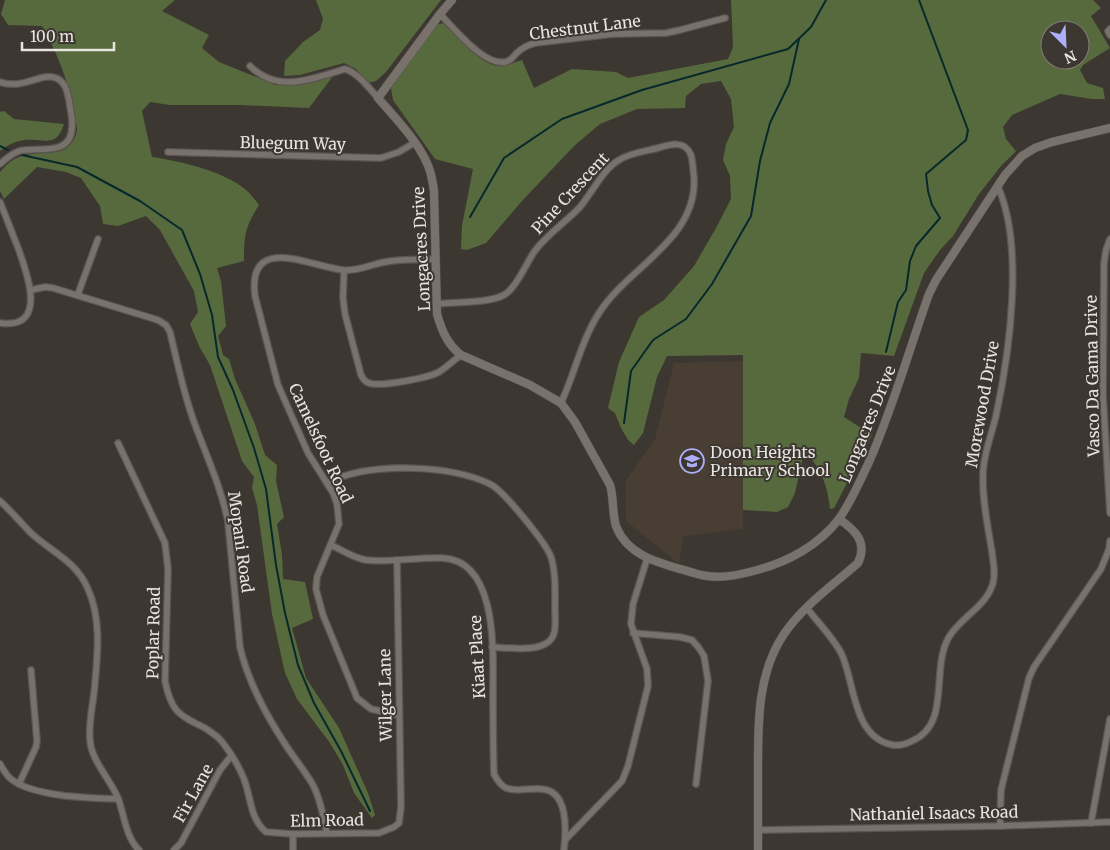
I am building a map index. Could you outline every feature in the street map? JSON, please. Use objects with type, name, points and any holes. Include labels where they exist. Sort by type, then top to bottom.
[{"type":"street","points":[[378,98],[452,0]]},
{"type":"street","name":"Chestnut Lane","points":[[440,14],[483,57],[502,63],[510,60],[524,47],[535,43],[613,34],[666,33],[725,18]]},
{"type":"street","name":"Longacres Drive","points":[[250,66],[258,74],[269,80],[282,82],[296,82],[345,69],[351,71],[378,98],[414,143],[430,171],[434,191],[434,259],[437,314],[445,336],[452,348],[461,355],[530,385],[561,404],[575,422],[610,485],[614,495],[616,526],[623,538],[634,550],[647,559],[695,574],[715,577],[771,567],[800,553],[829,530],[839,519],[860,482],[876,445],[929,294],[936,280],[998,187],[1022,156],[1035,148],[1110,128]]},
{"type":"street","points":[[0,82],[15,85],[51,76],[63,82],[68,94],[72,127],[68,141],[57,149],[17,152],[0,164]]},
{"type":"street","name":"Bluegum Way","points":[[168,152],[381,158],[399,152],[414,143]]},
{"type":"street","name":"Pine Crescent","points":[[437,304],[489,299],[506,294],[513,287],[536,249],[581,205],[603,176],[619,160],[666,146],[677,144],[684,146],[689,152],[693,166],[694,191],[689,210],[675,232],[647,264],[610,297],[598,314],[587,334],[561,404]]},
{"type":"street","name":"Morewood Drive","points":[[807,608],[842,654],[861,717],[874,736],[894,745],[906,744],[926,732],[934,722],[941,659],[948,638],[954,629],[984,601],[990,592],[995,575],[982,477],[998,408],[1010,328],[1013,270],[1007,218],[998,187]]},
{"type":"street","points":[[0,202],[26,271],[31,290],[31,304],[23,318],[10,324],[0,323]]},
{"type":"street","points":[[78,294],[98,239]]},
{"type":"street","name":"Vasco Da Gama Drive","points":[[1110,239],[1104,263],[1104,376],[1110,513]]},
{"type":"street","name":"Camelsfoot Road","points":[[398,715],[371,709],[357,698],[351,688],[323,615],[316,589],[317,577],[339,524],[339,513],[335,499],[308,453],[278,384],[264,333],[254,276],[258,267],[266,260],[276,258],[318,264],[344,271],[396,260],[434,259]]},
{"type":"street","points":[[344,271],[343,298],[345,314],[364,381],[370,384],[379,384],[428,376],[439,372],[461,355]]},
{"type":"street","name":"Mopani Road","points":[[31,290],[45,287],[78,294],[158,320],[166,325],[170,332],[191,413],[218,483],[224,504],[240,647],[244,662],[275,729],[312,784],[321,806],[327,832]]},
{"type":"street","name":"Poplar Road","points":[[118,442],[165,543],[168,568],[165,681],[169,698],[174,707],[185,718],[217,736],[244,778],[256,821],[261,828]]},
{"type":"street","points":[[326,483],[336,478],[361,472],[386,469],[433,468],[486,482],[498,489],[541,540],[550,555],[554,570],[555,624],[553,637],[540,647],[492,648]]},
{"type":"street","points":[[0,500],[32,534],[69,561],[84,579],[89,590],[98,629],[90,742],[92,750],[118,798],[132,841],[139,850]]},
{"type":"street","points":[[758,850],[758,723],[764,684],[769,665],[784,635],[807,608],[858,562],[862,554],[859,538],[839,519]]},
{"type":"street","points":[[1000,826],[1002,790],[1029,678],[1034,666],[1101,569],[1110,541]]},
{"type":"street","name":"Kiaat Place","points":[[331,545],[365,560],[442,558],[456,560],[474,576],[482,590],[490,618],[494,774],[497,781],[509,789],[542,788],[549,790],[559,800],[563,811],[566,827],[565,840]]},
{"type":"street","points":[[564,850],[565,840],[614,790],[625,774],[648,686],[647,669],[631,624],[633,604],[647,559]]},
{"type":"street","name":"Wilger Lane","points":[[394,827],[399,823],[401,816],[397,560]]},
{"type":"street","points":[[633,633],[680,636],[692,640],[704,656],[708,681],[696,784]]},
{"type":"street","points":[[19,784],[37,741],[31,670]]},
{"type":"street","points":[[1091,823],[1110,719]]},
{"type":"street","name":"Fir Lane","points":[[174,850],[181,843],[220,770],[231,756]]},
{"type":"street","points":[[0,764],[12,780],[36,790],[96,798],[118,798]]},
{"type":"street","name":"Nathaniel Isaacs Road","points":[[758,830],[1110,822]]},
{"type":"street","name":"Elm Road","points":[[261,828],[266,832],[274,834],[293,834],[327,832],[379,833],[394,827]]},
{"type":"street","points":[[293,834],[293,850]]},
{"type":"shaded area","name":"Doon Heights Primary School","points":[[743,361],[743,529],[683,536],[679,564],[626,521],[625,482],[655,439],[674,363]]},
{"type":"green space","points":[[5,0],[175,0],[162,11],[209,35],[202,48],[219,62],[276,85],[292,85],[333,76],[309,108],[242,105],[170,105],[150,102],[142,111],[152,157],[188,164],[226,177],[246,190],[259,205],[246,232],[244,261],[217,268],[221,281],[226,326],[218,336],[223,355],[229,359],[235,379],[255,424],[265,455],[277,465],[276,481],[284,517],[277,524],[282,555],[283,579],[305,582],[313,619],[292,628],[306,678],[339,728],[368,793],[375,815],[372,818],[354,793],[343,765],[330,743],[297,699],[285,673],[272,614],[257,505],[252,488],[254,477],[242,461],[210,365],[199,346],[190,324],[198,312],[194,291],[160,230],[146,216],[118,226],[103,224],[100,206],[81,178],[66,172],[37,167],[4,199],[0,191],[0,172],[10,162],[25,155],[63,150],[73,141],[77,128],[65,77],[42,26],[8,25],[1,14]]},
{"type":"green space","points":[[316,0],[441,0],[386,72],[376,81],[368,83],[356,69],[344,63],[300,75],[284,76],[285,61],[303,42],[320,30],[323,19]]},
{"type":"green space","points":[[731,0],[1093,0],[1101,8],[1091,16],[1110,48],[1090,61],[1090,20],[1040,20],[1040,70],[1080,70],[1087,83],[1103,88],[1105,99],[1060,94],[1012,115],[1003,127],[1006,139],[1016,151],[1001,166],[979,194],[953,236],[940,250],[924,273],[894,356],[861,353],[859,378],[849,399],[844,417],[872,435],[834,508],[830,509],[822,475],[810,457],[803,457],[795,493],[788,507],[777,512],[743,510],[743,355],[667,356],[657,377],[643,433],[634,445],[628,440],[615,413],[608,408],[619,362],[639,317],[664,300],[694,266],[731,199],[730,176],[723,160],[726,144],[734,127],[731,99],[721,81],[701,84],[686,96],[685,108],[637,109],[600,124],[574,146],[522,201],[486,243],[467,250],[461,249],[462,226],[473,169],[435,159],[393,100],[391,88],[435,25],[444,23],[484,61],[502,66],[522,60],[534,88],[572,69],[616,72],[628,78],[728,59],[733,47]]},
{"type":"green space","points":[[4,111],[14,119],[64,124],[61,132],[53,140],[22,141],[0,151],[0,112]]},
{"type":"waterway","points":[[470,217],[504,158],[562,119],[642,90],[788,49],[811,27],[826,0]]},
{"type":"waterway","points":[[886,352],[898,302],[906,290],[910,261],[916,246],[940,218],[932,205],[926,174],[966,140],[968,130],[919,0]]},
{"type":"waterway","points":[[624,423],[631,371],[653,340],[686,319],[712,284],[751,216],[760,161],[770,123],[789,84],[799,39]]},
{"type":"waterway","points":[[0,146],[8,150]]},
{"type":"waterway","points":[[22,155],[77,167],[140,201],[182,230],[200,274],[212,315],[218,357],[233,390],[254,448],[266,489],[276,565],[285,613],[298,665],[314,703],[341,751],[370,811]]},
{"type":"place","name":"Doon Heights Primary School","points":[[692,461]]}]
